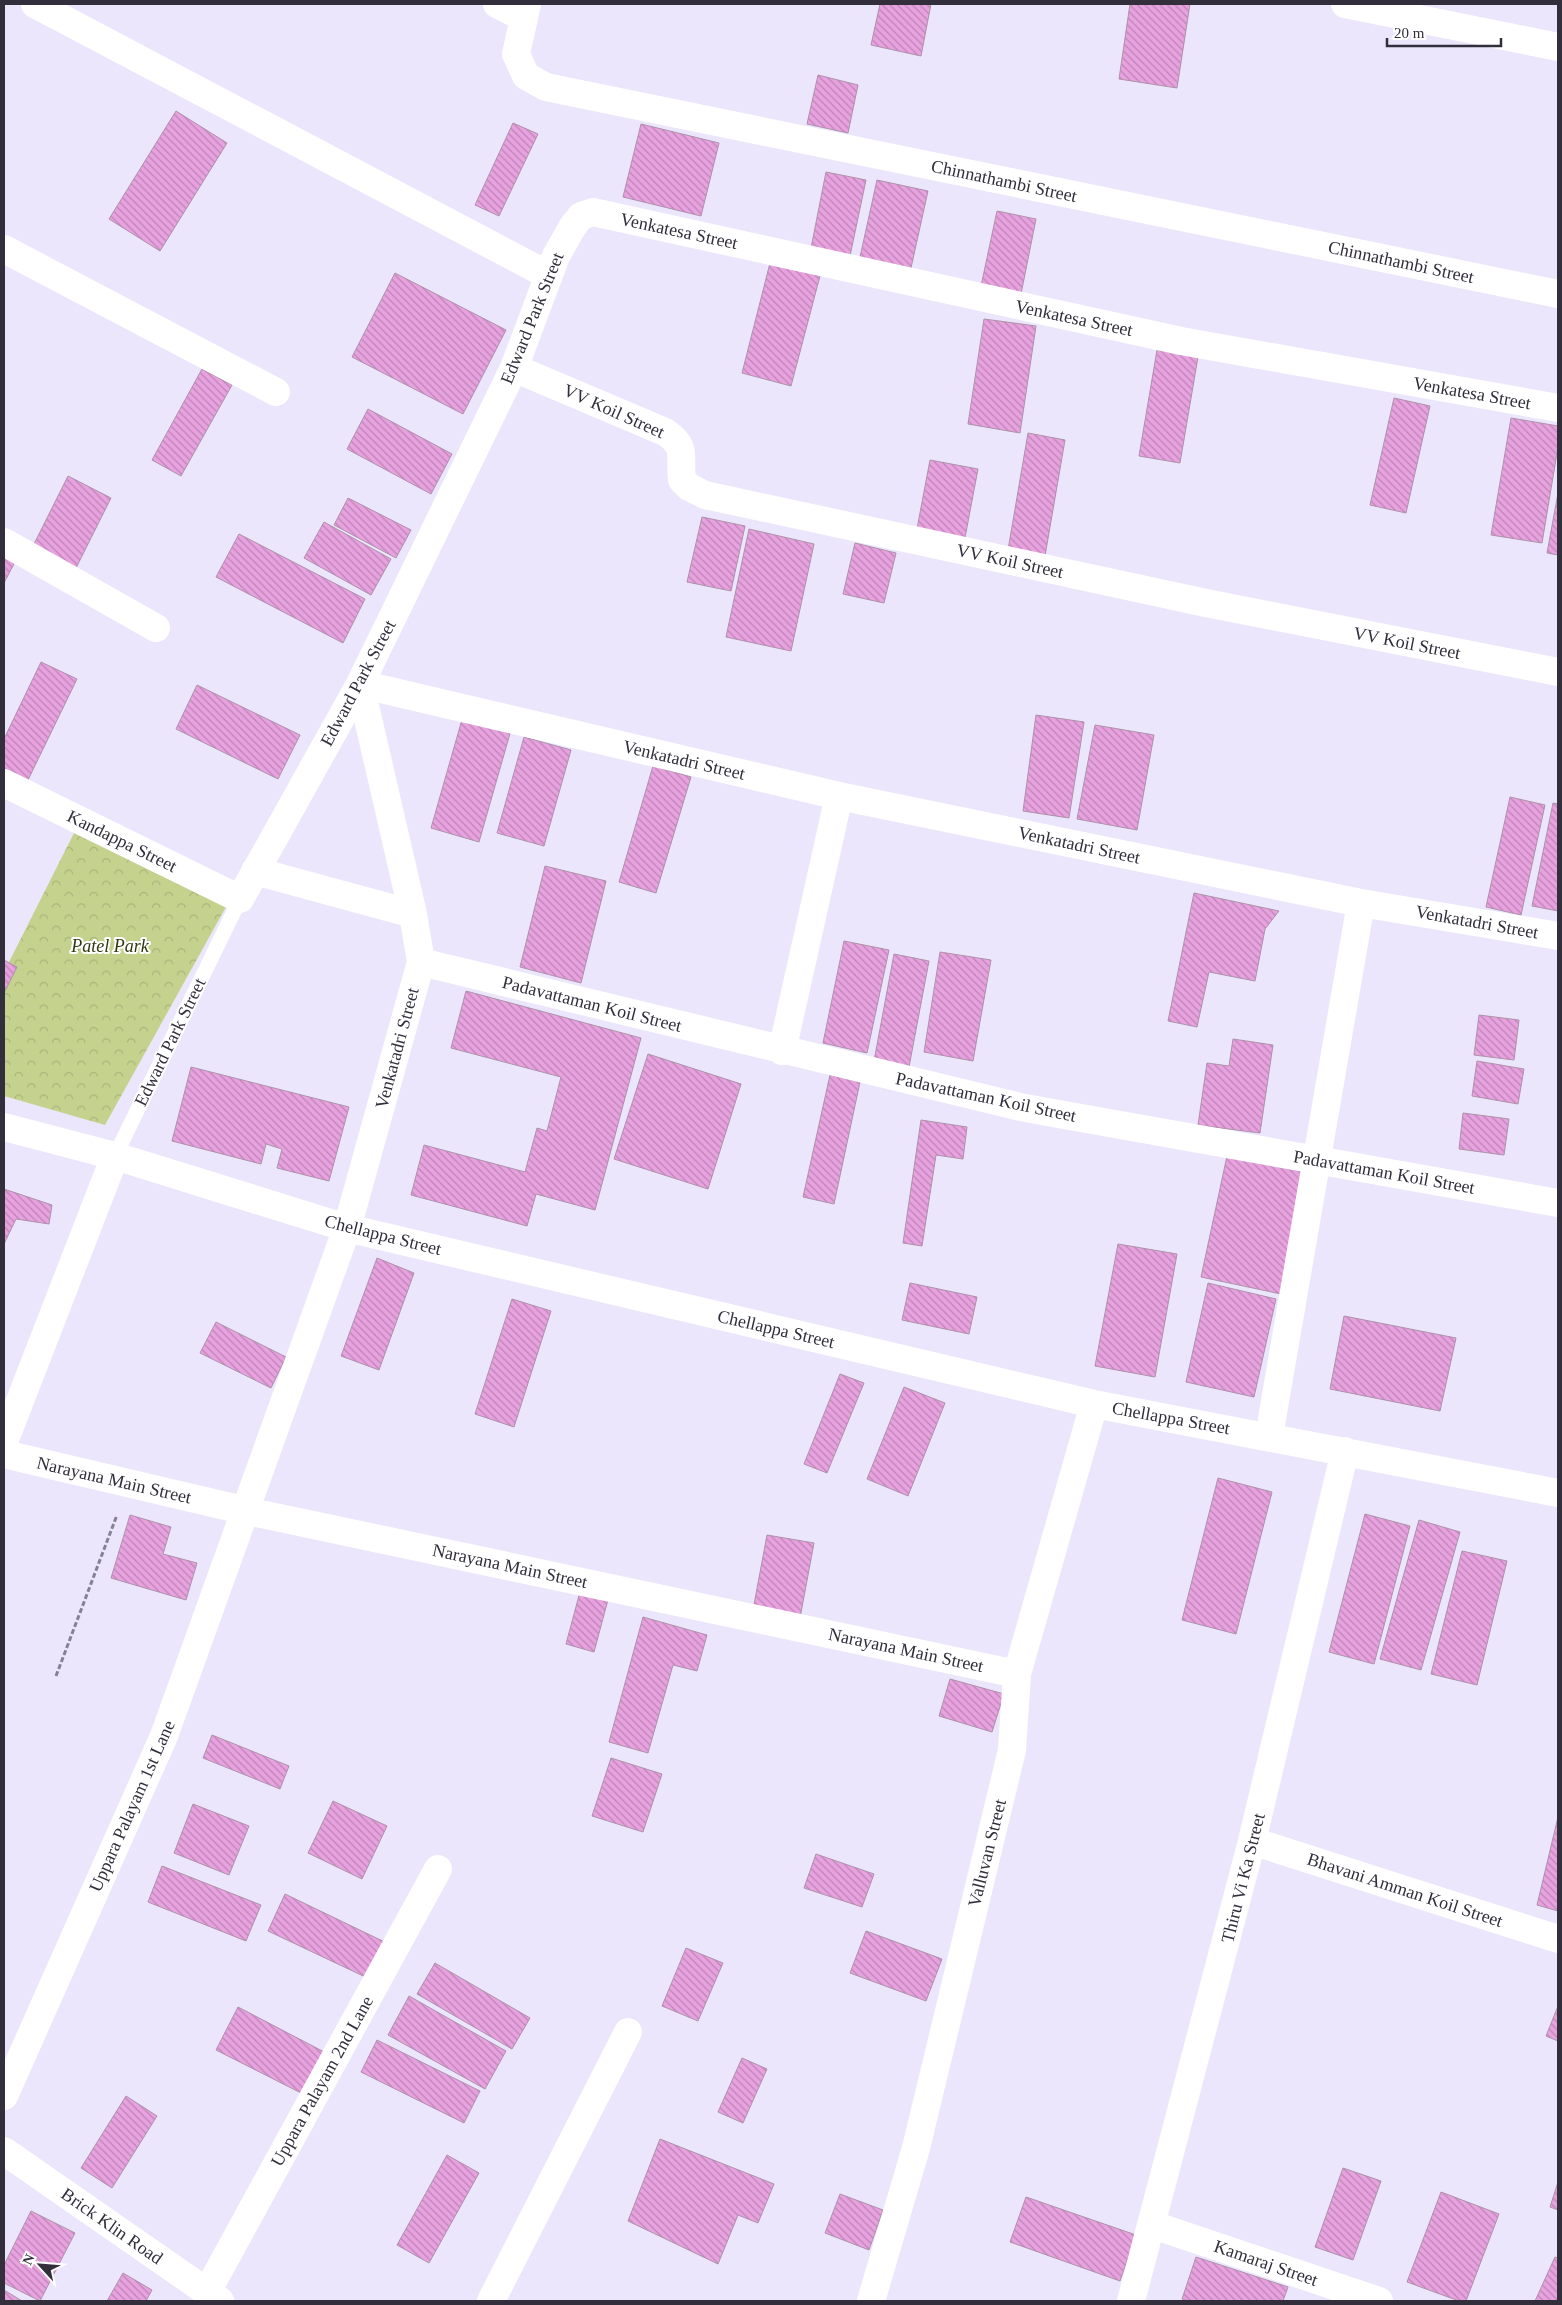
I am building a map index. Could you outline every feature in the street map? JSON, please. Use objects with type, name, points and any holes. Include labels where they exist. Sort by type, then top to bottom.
[{"type":"street","points":[[35,4],[548,275]]},
{"type":"street","points":[[497,4],[526,11]]},
{"type":"street","points":[[1345,4],[1558,47]]},
{"type":"street","name":"Chinnathambi Street","points":[[526,11],[516,54],[526,76],[546,87],[1558,294]]},
{"type":"street","name":"Edward Park Street","points":[[240,899],[360,684],[514,368],[548,275],[573,226],[581,216],[593,212]]},
{"type":"street","name":"Venkatesa Street","points":[[593,212],[1181,341],[1558,408]]},
{"type":"street","points":[[4,249],[276,392]]},
{"type":"street","name":"VV Koil Street","points":[[514,368],[664,432],[677,440],[682,452],[682,480],[689,487],[705,494],[1196,601],[1558,672]]},
{"type":"street","points":[[4,542],[156,628]]},
{"type":"street","name":"Venkatadri Street","points":[[247,1510],[347,1228],[421,962],[413,914],[360,684],[839,796],[1361,903],[1558,936]]},
{"type":"street","name":"Kandappa Street","points":[[4,783],[240,899]]},
{"type":"street","points":[[782,1051],[839,796]]},
{"type":"street","points":[[255,871],[413,914]]},
{"type":"street","points":[[1269,1436],[1361,903]]},
{"type":"street","name":"Padavattaman Koil Street","points":[[421,962],[782,1051],[1025,1108],[1558,1203]]},
{"type":"street","name":"Chellappa Street","points":[[4,1128],[115,1156],[347,1228],[1094,1404],[1269,1436],[1558,1493]]},
{"type":"street","points":[[4,1442],[115,1156]]},
{"type":"street","name":"Valluvan Street","points":[[872,2301],[916,2148],[1010,1760],[1017,1674],[1094,1404]]},
{"type":"street","name":"Thiru Vi Ka Street","points":[[1131,2301],[1153,2224],[1252,1841],[1344,1451]]},
{"type":"street","name":"Narayana Main Street","points":[[4,1454],[247,1510],[1017,1674]]},
{"type":"street","name":"Uppara Palayam 1st Lane","points":[[4,2096],[164,1736],[247,1510]]},
{"type":"street","name":"Bhavani Amman Koil Street","points":[[1252,1841],[1558,1939]]},
{"type":"street","name":"Uppara Palayam 2nd Lane","points":[[213,2297],[438,1869]]},
{"type":"street","points":[[491,2301],[628,2032]]},
{"type":"street","name":"Brick Klin Road","points":[[4,2151],[213,2297]]},
{"type":"street","name":"Kamaraj Street","points":[[1153,2224],[1379,2301]]},
{"type":"lane","name":"Edward Park Street","points":[[115,1156],[240,899]]},
{"type":"path","points":[[56,1676],[129,1484]]},
{"type":"green space","name":"Patel Park","points":[[74,833],[227,905],[105,1125],[4,1096],[4,972]]},
{"type":"building","points":[[880,4],[931,4],[921,56],[871,45]]},
{"type":"building","points":[[1130,4],[1190,4],[1177,88],[1119,79]]},
{"type":"building","points":[[818,75],[858,85],[848,133],[807,124]]},
{"type":"building","points":[[176,111],[227,143],[160,251],[109,219]]},
{"type":"building","points":[[513,123],[538,134],[499,216],[475,205]]},
{"type":"building","points":[[641,124],[719,143],[701,216],[623,197]]},
{"type":"building","points":[[826,172],[866,180],[850,256],[811,248]]},
{"type":"building","points":[[877,180],[928,191],[911,268],[860,257]]},
{"type":"building","points":[[997,211],[1036,219],[1021,294],[981,286]]},
{"type":"building","points":[[770,263],[820,276],[791,386],[742,373]]},
{"type":"building","points":[[395,273],[506,330],[463,414],[352,357]]},
{"type":"building","points":[[984,319],[1036,326],[1020,433],[968,424]]},
{"type":"building","points":[[1157,350],[1198,357],[1180,463],[1139,456]]},
{"type":"building","points":[[202,369],[232,385],[181,476],[152,460]]},
{"type":"building","points":[[1394,398],[1430,406],[1406,513],[1370,505]]},
{"type":"building","points":[[368,409],[452,454],[431,494],[347,449]]},
{"type":"building","points":[[1511,418],[1558,426],[1558,447],[1542,543],[1491,535]]},
{"type":"building","points":[[1028,433],[1065,440],[1045,556],[1008,550]]},
{"type":"building","points":[[930,460],[978,469],[964,543],[916,534]]},
{"type":"building","points":[[68,476],[111,498],[74,572],[31,550]]},
{"type":"building","points":[[1558,493],[1558,555],[1547,553]]},
{"type":"building","points":[[348,498],[411,530],[396,558],[334,525]]},
{"type":"building","points":[[702,517],[745,526],[731,591],[687,582]]},
{"type":"building","points":[[324,522],[391,559],[371,595],[304,558]]},
{"type":"building","points":[[749,529],[814,544],[791,651],[726,637]]},
{"type":"building","points":[[239,534],[365,599],[343,643],[216,577]]},
{"type":"building","points":[[855,543],[896,553],[884,603],[843,594]]},
{"type":"building","points":[[4,551],[17,558],[4,583]]},
{"type":"building","points":[[41,662],[77,679],[28,780],[4,768],[4,739]]},
{"type":"building","points":[[197,685],[300,735],[278,779],[176,729]]},
{"type":"building","points":[[1036,715],[1084,722],[1069,818],[1023,811]]},
{"type":"building","points":[[463,716],[511,730],[479,842],[431,828]]},
{"type":"building","points":[[1095,725],[1154,735],[1137,830],[1077,819]]},
{"type":"building","points":[[524,737],[571,750],[544,846],[497,833]]},
{"type":"building","points":[[653,766],[691,777],[656,893],[619,882]]},
{"type":"building","points":[[1510,797],[1545,805],[1521,915],[1486,907]]},
{"type":"building","points":[[1553,803],[1558,804],[1558,911],[1532,906]]},
{"type":"building","points":[[545,866],[606,881],[581,983],[520,967]]},
{"type":"building","points":[[1194,893],[1279,911],[1265,929],[1255,981],[1209,972],[1197,1027],[1168,1021]]},
{"type":"building","points":[[844,941],[889,950],[867,1053],[823,1043]]},
{"type":"building","points":[[940,952],[991,960],[973,1061],[924,1052]]},
{"type":"building","points":[[894,954],[929,961],[909,1067],[874,1061]]},
{"type":"building","points":[[4,960],[17,967],[4,993]]},
{"type":"building","points":[[466,991],[641,1038],[595,1210],[536,1194],[527,1226],[411,1195],[424,1145],[525,1172],[537,1128],[547,1131],[561,1077],[451,1048]]},
{"type":"building","points":[[1479,1015],[1519,1020],[1514,1060],[1474,1055]]},
{"type":"building","points":[[1233,1039],[1273,1045],[1260,1133],[1198,1125],[1207,1063],[1229,1066]]},
{"type":"building","points":[[648,1054],[741,1084],[708,1189],[614,1159]]},
{"type":"building","points":[[1477,1061],[1524,1069],[1518,1104],[1472,1096]]},
{"type":"building","points":[[191,1067],[349,1107],[329,1181],[277,1168],[282,1149],[266,1144],[261,1164],[172,1141]]},
{"type":"building","points":[[830,1075],[860,1082],[834,1204],[803,1197]]},
{"type":"building","points":[[1463,1113],[1509,1119],[1504,1155],[1459,1149]]},
{"type":"building","points":[[921,1120],[967,1127],[963,1159],[936,1155],[922,1246],[903,1243]]},
{"type":"building","points":[[1227,1156],[1308,1173],[1281,1294],[1201,1277]]},
{"type":"building","points":[[4,1189],[52,1205],[49,1224],[16,1219],[4,1244]]},
{"type":"building","points":[[1118,1244],[1177,1254],[1155,1377],[1095,1366]]},
{"type":"building","points":[[377,1258],[414,1273],[379,1370],[341,1356]]},
{"type":"building","points":[[910,1283],[977,1297],[969,1334],[902,1320]]},
{"type":"building","points":[[1208,1283],[1276,1299],[1254,1397],[1186,1382]]},
{"type":"building","points":[[512,1299],[551,1311],[514,1427],[475,1414]]},
{"type":"building","points":[[1344,1316],[1456,1338],[1440,1411],[1330,1389]]},
{"type":"building","points":[[216,1322],[286,1357],[271,1388],[200,1353]]},
{"type":"building","points":[[840,1374],[864,1383],[827,1473],[804,1464]]},
{"type":"building","points":[[904,1387],[945,1403],[908,1496],[867,1479]]},
{"type":"building","points":[[1218,1478],[1272,1492],[1236,1634],[1182,1620]]},
{"type":"building","points":[[1365,1514],[1410,1526],[1374,1664],[1329,1652]]},
{"type":"building","points":[[130,1515],[171,1527],[163,1554],[197,1563],[186,1600],[111,1578]]},
{"type":"building","points":[[1419,1520],[1460,1532],[1421,1670],[1380,1659]]},
{"type":"building","points":[[767,1535],[814,1543],[800,1618],[753,1610]]},
{"type":"building","points":[[1462,1551],[1507,1561],[1477,1685],[1431,1674]]},
{"type":"building","points":[[581,1588],[609,1596],[594,1652],[566,1644]]},
{"type":"building","points":[[643,1617],[707,1635],[697,1671],[673,1665],[648,1753],[609,1742]]},
{"type":"building","points":[[950,1679],[1004,1694],[992,1732],[939,1716]]},
{"type":"building","points":[[212,1735],[289,1766],[280,1789],[203,1758]]},
{"type":"building","points":[[611,1758],[662,1774],[643,1832],[592,1816]]},
{"type":"building","points":[[333,1801],[387,1826],[362,1879],[308,1853]]},
{"type":"building","points":[[193,1804],[249,1826],[229,1875],[174,1853]]},
{"type":"building","points":[[1558,1817],[1558,1911],[1537,1905]]},
{"type":"building","points":[[816,1854],[874,1874],[862,1907],[804,1888]]},
{"type":"building","points":[[162,1866],[261,1905],[246,1941],[148,1902]]},
{"type":"building","points":[[285,1894],[393,1946],[376,1982],[268,1931]]},
{"type":"building","points":[[866,1931],[942,1959],[926,2001],[850,1973]]},
{"type":"building","points":[[686,1948],[723,1963],[698,2021],[662,2006]]},
{"type":"building","points":[[435,1963],[530,2018],[512,2049],[417,1994]]},
{"type":"building","points":[[409,1996],[506,2051],[485,2089],[388,2035]]},
{"type":"building","points":[[1558,2006],[1558,2041],[1546,2036]]},
{"type":"building","points":[[238,2007],[330,2055],[309,2097],[216,2050]]},
{"type":"building","points":[[377,2040],[480,2091],[464,2123],[361,2072]]},
{"type":"building","points":[[742,2058],[767,2069],[743,2123],[718,2112]]},
{"type":"building","points":[[126,2096],[157,2116],[112,2188],[81,2168]]},
{"type":"building","points":[[660,2139],[774,2184],[758,2223],[738,2215],[718,2264],[628,2221]]},
{"type":"building","points":[[447,2155],[479,2173],[429,2263],[397,2245]]},
{"type":"building","points":[[1343,2168],[1381,2181],[1353,2260],[1315,2247]]},
{"type":"building","points":[[1558,2182],[1558,2210],[1550,2207]]},
{"type":"building","points":[[1441,2192],[1499,2214],[1466,2301],[1459,2301],[1407,2282]]},
{"type":"building","points":[[840,2194],[883,2210],[869,2250],[825,2233]]},
{"type":"building","points":[[1026,2197],[1136,2235],[1120,2281],[1010,2242]]},
{"type":"building","points":[[31,2211],[75,2233],[40,2301],[4,2283],[4,2265]]},
{"type":"building","points":[[1196,2257],[1288,2287],[1283,2301],[1189,2301],[1182,2299]]},
{"type":"building","points":[[1555,2257],[1558,2258],[1558,2301],[1535,2301]]},
{"type":"building","points":[[123,2273],[152,2290],[146,2301],[107,2301]]},
{"type":"building","points":[[4,2290],[22,2301],[4,2301]]}]
